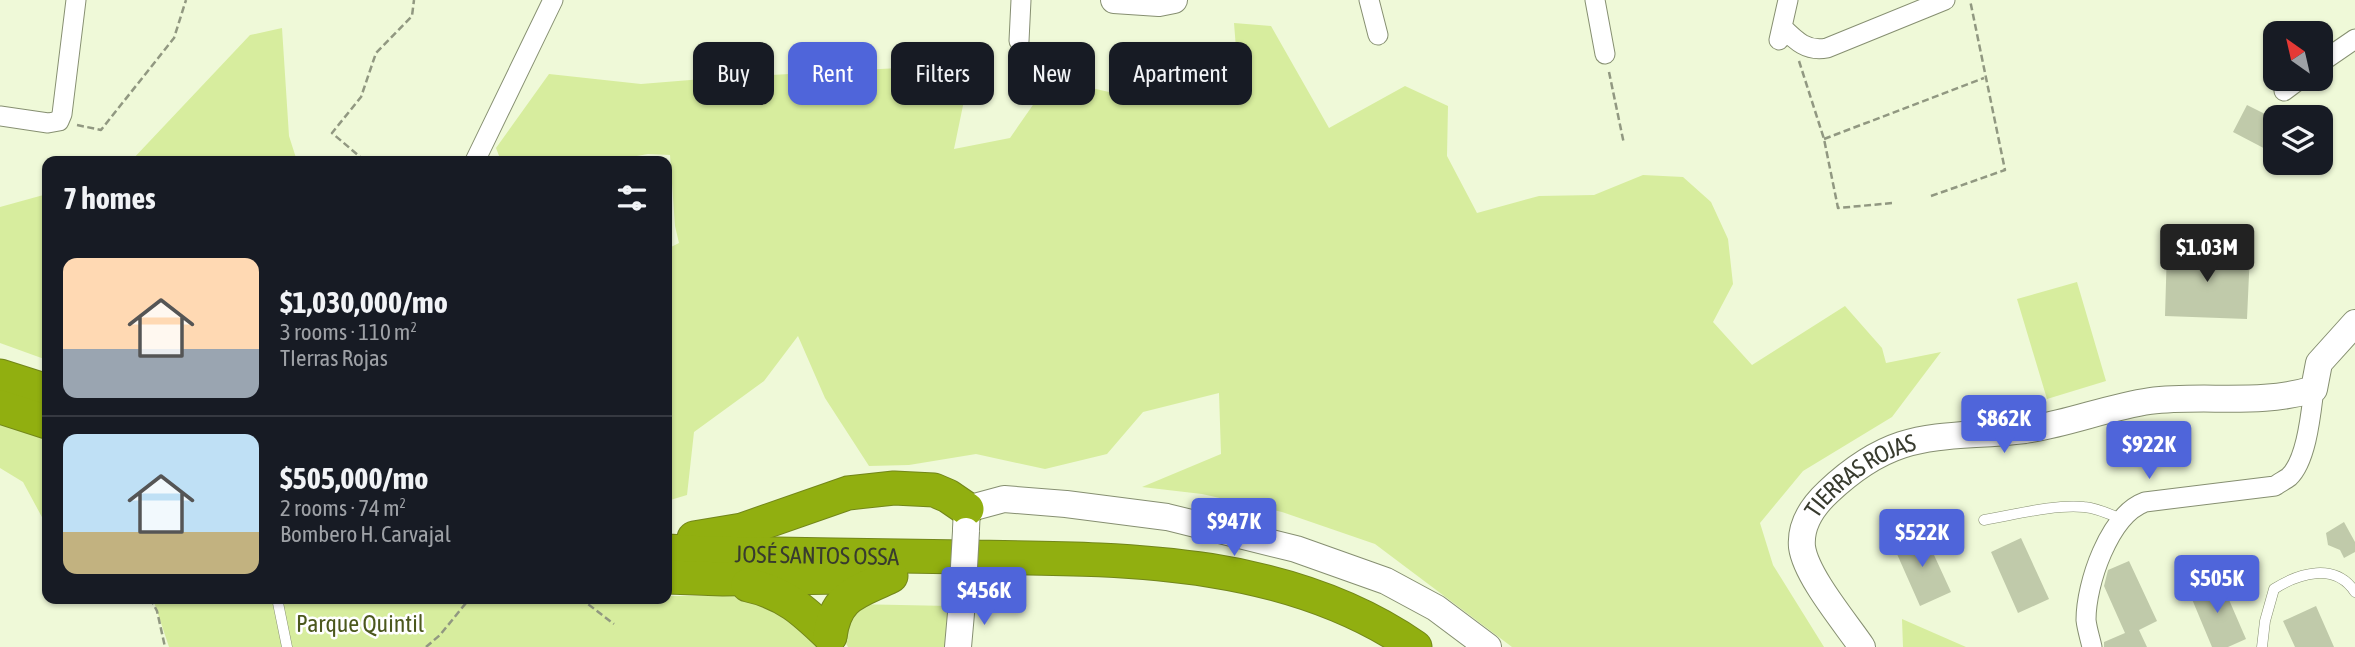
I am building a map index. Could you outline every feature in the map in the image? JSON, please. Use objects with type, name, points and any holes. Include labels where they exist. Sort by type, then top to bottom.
[{"type":"highway","points":[[0,376],[42,389]]},
{"type":"highway","points":[[0,407],[42,420]]},
{"type":"highway","points":[[672,541],[742,530],[848,493],[894,488],[934,490],[948,496],[966,520]]},
{"type":"highway","name":"JOSÉ SANTOS OSSA","points":[[672,551],[1063,558],[1191,566],[1241,574],[1338,605],[1396,634],[1415,647]]},
{"type":"highway","points":[[833,642],[832,621],[841,603],[891,576]]},
{"type":"highway","name":"JOSÉ SANTOS OSSA","points":[[672,578],[1045,578],[1208,588],[1251,596],[1304,612],[1378,647]]},
{"type":"highway","points":[[723,579],[770,590],[800,606],[833,642]]},
{"type":"street","points":[[0,117],[48,123],[59,121],[76,0]]},
{"type":"street","points":[[477,156],[553,0]]},
{"type":"street","points":[[1019,41],[1021,0]]},
{"type":"street","points":[[1114,0],[1174,0]]},
{"type":"street","points":[[1369,0],[1378,35]]},
{"type":"street","points":[[1595,0],[1605,54]]},
{"type":"street","points":[[1788,0],[1781,34],[1815,50],[1827,48],[1945,0]]},
{"type":"street","points":[[2333,54],[2355,38]]},
{"type":"street","points":[[2092,647],[2086,622],[2088,591],[2097,566],[2121,519],[2135,506],[2145,502],[2275,486],[2291,475],[2299,460],[2307,432],[2319,363],[2355,323]]},
{"type":"street","name":"TIERRAS ROJAS","points":[[1863,647],[1814,576],[1805,561],[1802,546],[1807,519],[1817,502],[1844,477],[1872,457],[1910,441],[1936,436],[2026,430],[2152,401],[2290,397],[2314,389]]},
{"type":"street","points":[[958,647],[966,520],[1004,499],[1167,517],[1284,546],[1386,581],[1436,608],[1488,647]]},
{"type":"lane","points":[[1984,520],[2084,506],[2105,511],[2121,519]]},
{"type":"lane","points":[[2262,647],[2265,621],[2274,589],[2291,578],[2311,572],[2330,575],[2348,582],[2355,592]]},
{"type":"lane","points":[[278,604],[287,647]]},
{"type":"path","points":[[59,121],[101,130],[174,38],[186,0]]},
{"type":"path","points":[[359,156],[332,133],[361,97],[376,54],[412,16],[414,0]]},
{"type":"path","points":[[1931,196],[2005,170],[1970,0]]},
{"type":"path","points":[[1800,44],[1799,62],[1824,139],[1838,208],[1893,204]]},
{"type":"path","points":[[1605,54],[1624,144]]},
{"type":"path","points":[[1824,139],[1986,77]]},
{"type":"path","points":[[153,604],[165,647]]},
{"type":"path","points":[[426,647],[440,635],[465,604]]},
{"type":"path","points":[[588,604],[614,624]]},
{"type":"green space","points":[[1234,23],[1271,26],[1329,128],[1405,86],[1448,106],[1447,156],[1477,213],[1539,196],[1594,195],[1643,175],[1683,177],[1711,202],[1728,239],[1733,284],[1713,322],[1752,365],[1845,306],[1882,348],[1886,363],[1941,352],[1892,417],[1803,471],[1760,523],[1773,565],[1824,647],[1512,647],[1375,544],[1282,512],[1202,494],[1142,487],[1221,454],[1219,393],[1143,412],[1107,454],[1045,469],[976,454],[909,465],[869,466],[825,398],[798,336],[764,381],[694,432],[687,495],[672,500],[672,246],[679,243],[675,226],[672,156],[499,156],[496,148],[549,74],[641,84],[693,80],[693,105],[774,105],[774,75],[788,74],[788,105],[877,105],[877,69],[891,68],[891,105],[963,105],[954,149],[1010,138],[1033,105],[1095,105],[1095,89],[1109,92],[1109,105],[1252,105],[1252,42],[1236,42]]},
{"type":"green space","points":[[282,28],[289,136],[295,156],[136,156],[250,35]]},
{"type":"green space","points":[[42,195],[42,358],[0,343],[0,207]]},
{"type":"green space","points":[[2077,282],[2106,381],[2047,399],[2017,299]]},
{"type":"green space","points":[[0,418],[42,431],[42,517],[23,482],[0,468]]},
{"type":"green space","name":"Parque Quintil","points":[[672,596],[760,596],[827,647],[169,647],[155,604],[672,604]]},
{"type":"green space","points":[[851,604],[950,606],[949,647],[848,647],[842,636]]},
{"type":"green space","points":[[1902,619],[1966,647],[1903,647]]},
{"type":"building","points":[[2247,105],[2263,113],[2263,148],[2233,132]]},
{"type":"building","points":[[2167,249],[2250,252],[2247,319],[2165,316]]},
{"type":"building","points":[[2344,522],[2355,542],[2355,552],[2344,558],[2340,550],[2328,545],[2326,533]]},
{"type":"building","points":[[1923,531],[1951,592],[1920,606],[1893,545]]},
{"type":"building","points":[[2021,538],[2049,599],[2018,613],[1991,552]]},
{"type":"building","points":[[2129,561],[2157,621],[2139,630],[2147,647],[2104,647],[2104,642],[2125,633],[2104,586],[2108,570]]},
{"type":"building","points":[[2220,579],[2246,639],[2228,647],[2212,647],[2189,592]]},
{"type":"building","points":[[2316,606],[2334,647],[2295,647],[2283,621]]}]
